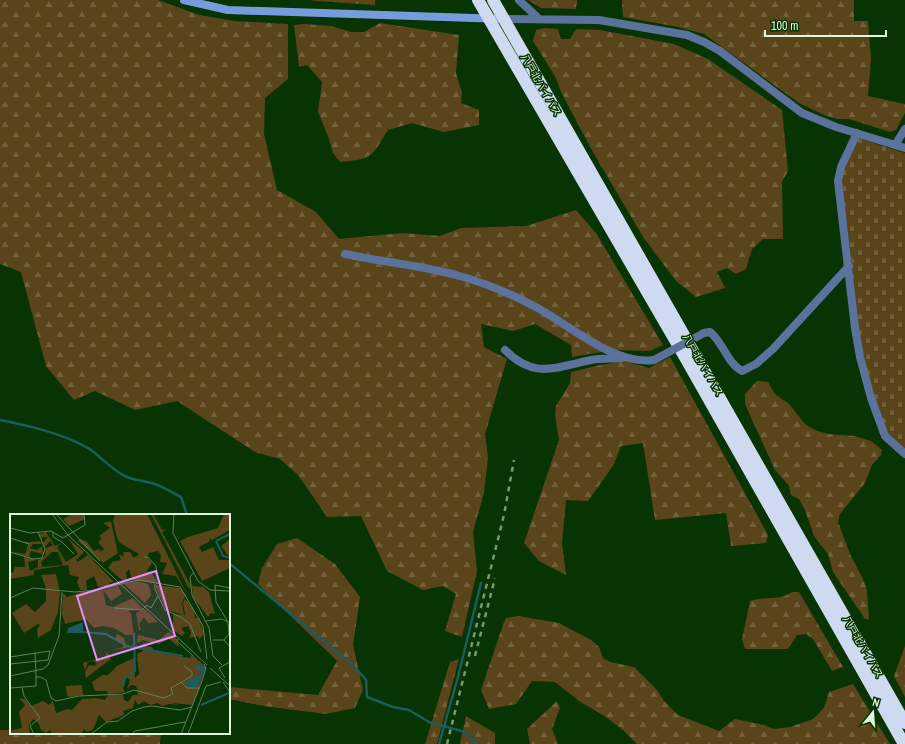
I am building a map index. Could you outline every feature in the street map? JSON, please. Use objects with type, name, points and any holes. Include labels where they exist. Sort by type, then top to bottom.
[{"type":"highway","name":"八戸北バイパス","points":[[478,0],[904,744]]},
{"type":"highway","name":"八戸北バイパス","points":[[493,0],[905,723]]},
{"type":"street","points":[[184,0],[228,10],[490,19],[538,18],[599,20],[687,35],[720,51],[802,113],[818,120],[905,148]]},
{"type":"street","points":[[519,0],[538,18]]},
{"type":"street","points":[[895,145],[905,129]]},
{"type":"street","points":[[857,133],[841,167],[838,181],[855,328],[860,357],[871,398],[885,436],[905,454]]},
{"type":"street","points":[[345,254],[454,274],[492,286],[533,306],[560,324],[616,355],[638,361],[654,360],[704,333],[710,332],[716,336],[736,368],[742,371],[749,369],[773,349],[849,266]]},
{"type":"street","points":[[505,350],[515,361],[523,366],[540,369],[568,366],[592,360],[627,358]]},
{"type":"green space","points":[[0,0],[158,0],[199,15],[235,21],[288,24],[288,79],[265,98],[264,134],[277,190],[316,212],[339,239],[403,233],[440,236],[461,228],[526,226],[576,210],[596,233],[663,345],[650,351],[613,350],[572,357],[571,345],[535,324],[513,331],[481,324],[484,347],[507,359],[485,434],[488,457],[484,493],[473,532],[477,571],[462,637],[445,631],[456,594],[443,586],[423,590],[387,571],[361,516],[327,517],[298,475],[280,459],[255,452],[177,401],[135,410],[95,391],[74,400],[46,366],[21,272],[0,264]]},
{"type":"green space","points":[[310,0],[375,0],[375,5],[316,1]]},
{"type":"green space","points":[[528,0],[577,0],[576,9],[541,8]]},
{"type":"green space","points":[[622,0],[854,0],[854,21],[868,21],[871,59],[868,96],[905,104],[905,113],[896,130],[890,132],[849,119],[837,119],[824,115],[799,103],[704,34],[678,27],[623,17]]},
{"type":"green space","points":[[380,23],[459,35],[456,73],[462,93],[461,103],[479,110],[479,125],[444,132],[412,123],[388,130],[374,151],[365,158],[340,162],[333,153],[318,112],[322,82],[307,65],[299,67],[294,25],[304,24],[331,26],[352,32],[364,32]]},
{"type":"green space","points":[[545,28],[558,29],[561,39],[570,39],[576,29],[600,30],[674,44],[708,59],[782,110],[788,171],[782,182],[783,239],[763,239],[752,249],[746,269],[736,274],[727,268],[717,272],[725,288],[696,297],[676,281],[643,237],[593,152],[561,92],[556,78],[533,41],[536,30]]},
{"type":"green space","points":[[858,138],[905,153],[905,450],[888,436],[873,398],[857,326],[841,172]]},
{"type":"green space","points":[[670,357],[768,535],[766,543],[731,546],[726,513],[655,520],[643,443],[621,446],[613,466],[588,501],[566,500],[562,543],[566,575],[539,561],[524,543],[559,440],[555,414],[556,406],[570,383],[571,372],[625,361],[649,368]]},
{"type":"green space","points":[[757,381],[768,382],[775,394],[789,404],[805,424],[815,430],[828,434],[855,436],[871,441],[882,450],[881,455],[872,465],[865,483],[840,514],[838,522],[850,554],[867,590],[869,619],[865,619],[833,572],[828,554],[814,536],[805,510],[799,499],[791,495],[789,486],[775,470],[745,404],[745,394]]},
{"type":"green space","points":[[297,538],[335,564],[360,597],[353,645],[363,690],[355,708],[326,714],[264,706],[230,699],[230,687],[318,695],[337,661],[258,584],[262,568],[277,544]]},
{"type":"green space","points":[[792,592],[799,592],[843,667],[832,671],[813,639],[806,634],[797,635],[788,649],[745,649],[742,639],[750,601],[788,595]]},
{"type":"green space","points":[[518,616],[559,623],[591,640],[599,647],[603,658],[610,662],[634,667],[657,690],[664,701],[678,715],[719,731],[735,719],[764,725],[774,729],[790,727],[813,719],[824,708],[829,692],[853,684],[890,744],[637,744],[624,731],[606,717],[579,701],[555,682],[532,681],[516,704],[489,709],[481,690],[506,618]]},
{"type":"green space","points":[[905,646],[905,697],[894,676]]},
{"type":"green space","points":[[459,659],[437,744],[425,744],[450,662]]},
{"type":"green space","points":[[557,701],[560,708],[552,729],[558,744],[530,744],[527,729]]},
{"type":"green space","points":[[466,716],[495,733],[495,744],[460,744]]},
{"type":"green space","points":[[0,730],[10,730],[10,734],[161,734],[160,744],[0,744]]},
{"type":"waterway","points":[[0,420],[45,431],[67,438],[88,448],[121,474],[132,479],[156,484],[181,497],[187,514]]},
{"type":"waterway","points":[[230,564],[354,666],[366,680],[367,697],[393,707],[409,710],[429,722],[465,732],[477,744]]},
{"type":"waterway","points":[[439,744],[458,677],[481,583]]},
{"type":"railway","points":[[447,744],[504,515],[514,460]]},
{"type":"railway","points":[[475,656],[495,578]]}]
